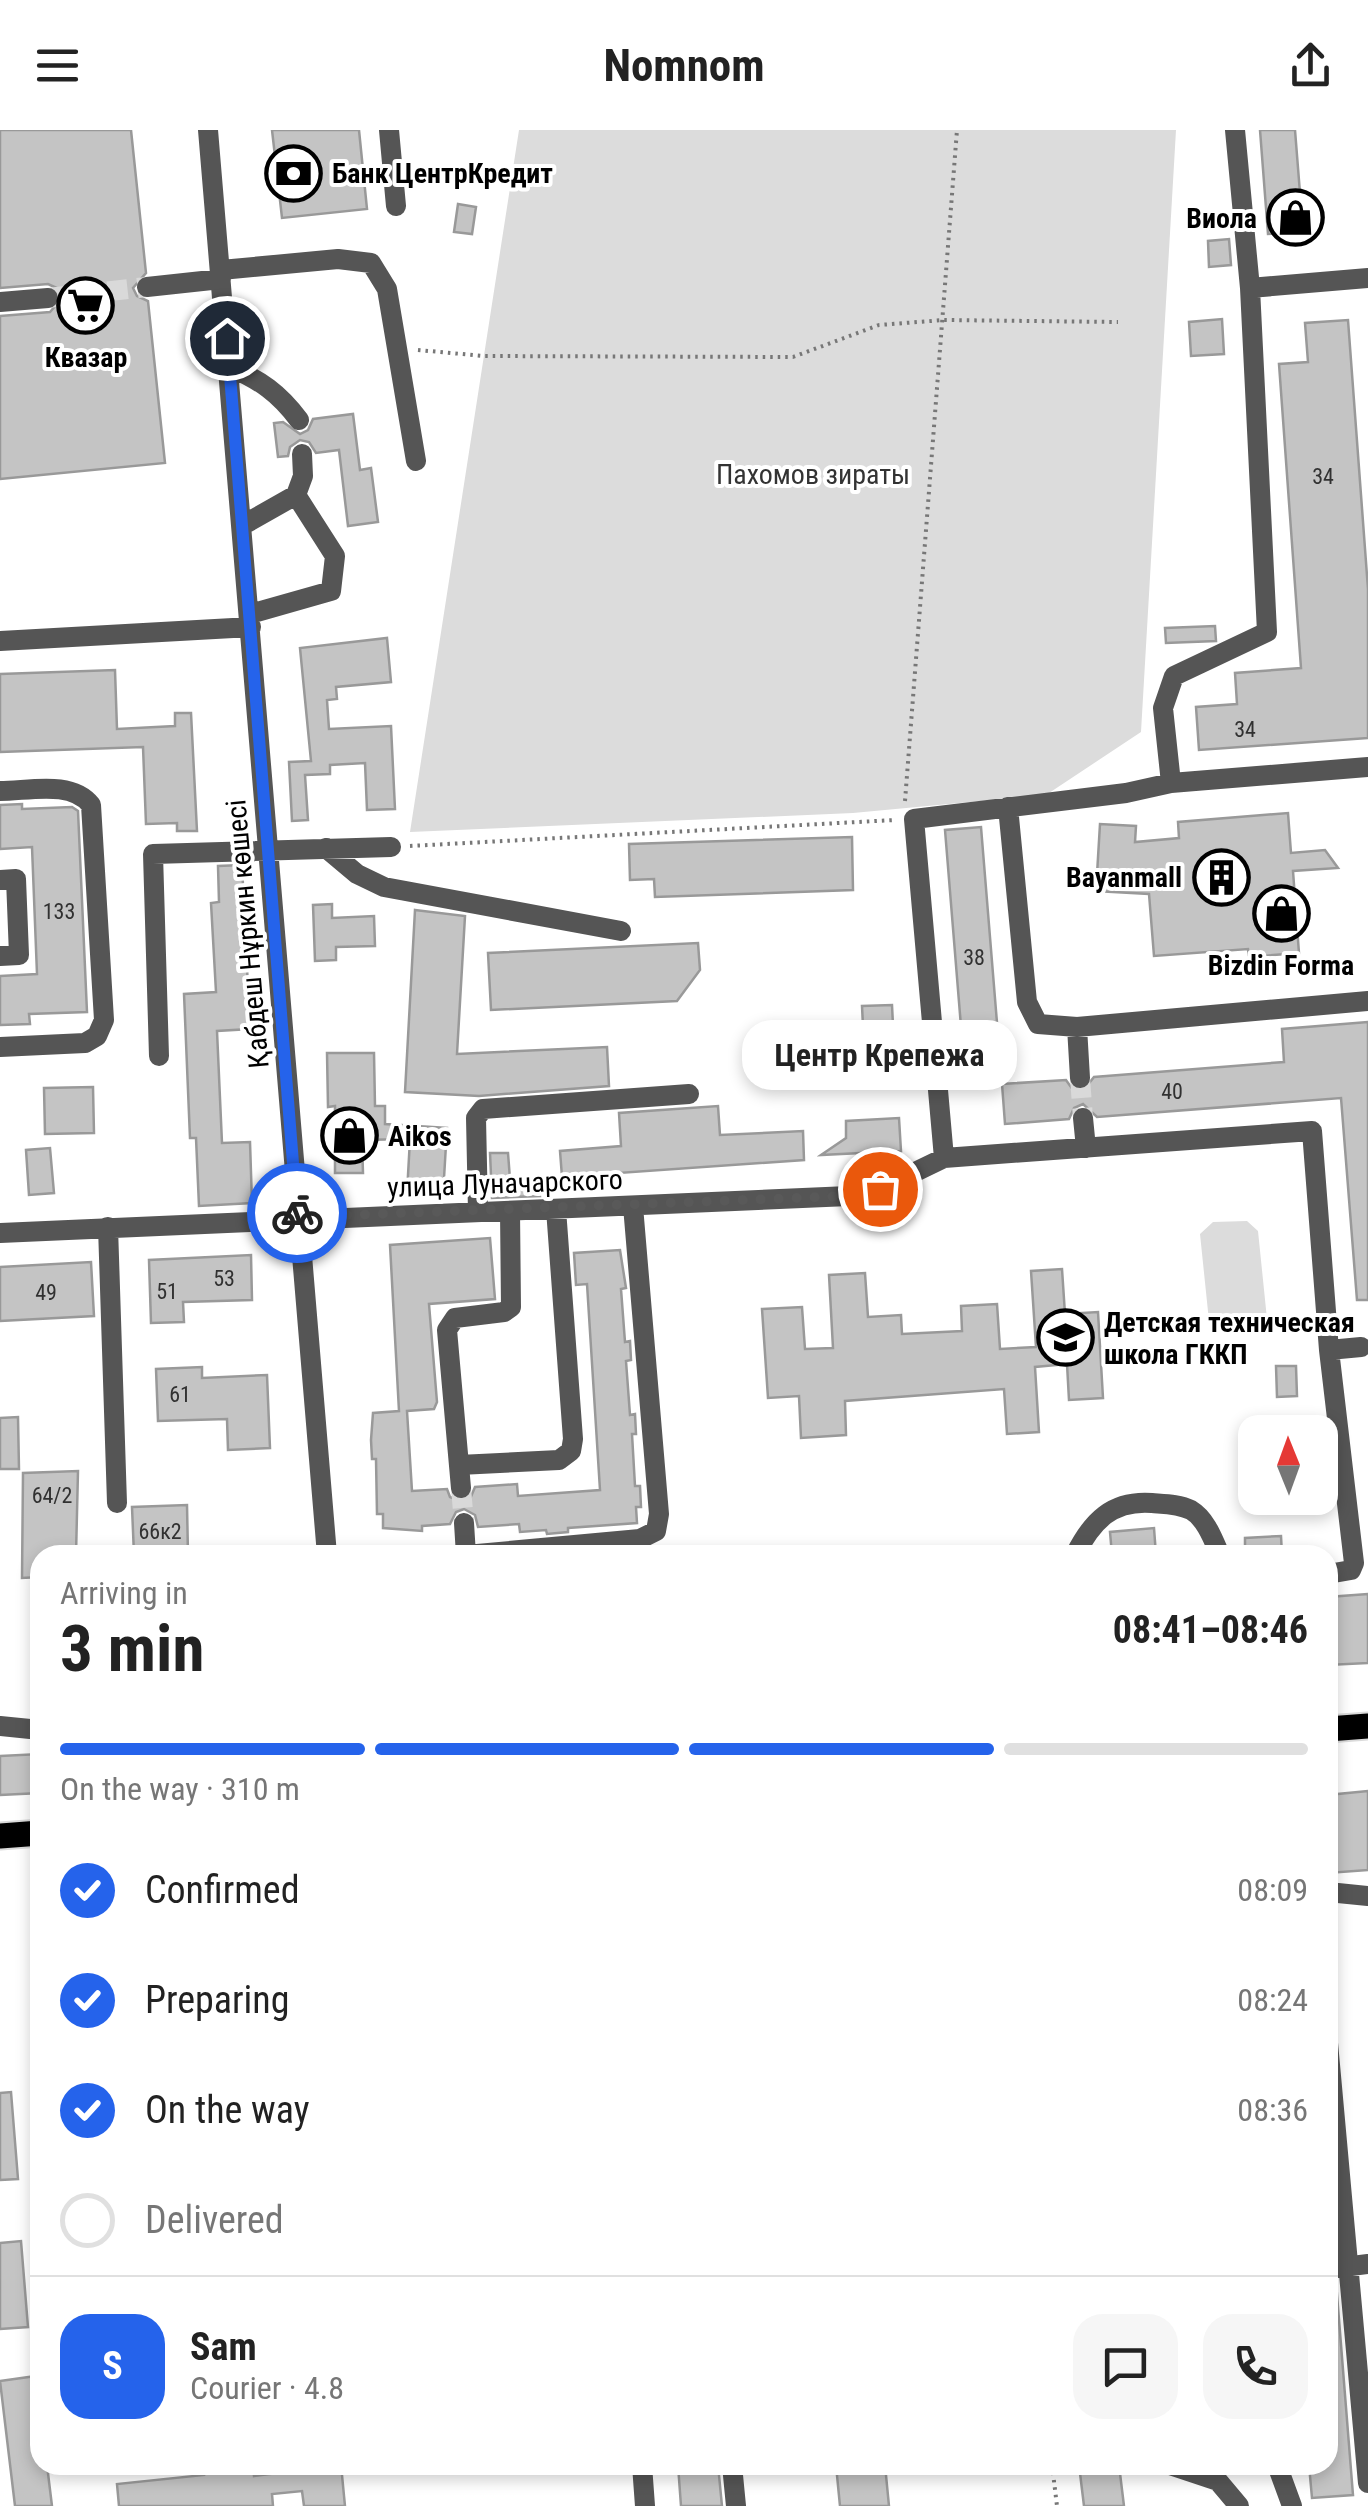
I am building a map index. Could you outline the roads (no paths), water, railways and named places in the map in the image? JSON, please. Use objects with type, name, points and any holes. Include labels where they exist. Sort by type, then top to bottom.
[{"type":"main road","points":[[1338,1728],[1368,1726]]},
{"type":"main road","points":[[0,1836],[30,1834]]},
{"type":"street","name":"Қабдеш Нұркин көшесі","points":[[208,130],[326,1545]]},
{"type":"street","points":[[389,130],[396,206]]},
{"type":"street","points":[[1171,783],[1163,708],[1174,676],[1193,663],[1267,632],[1250,288],[1235,130]]},
{"type":"street","points":[[147,287],[338,258],[371,263],[387,289],[416,462]]},
{"type":"street","points":[[1250,288],[1368,278]]},
{"type":"street","points":[[0,302],[48,298]]},
{"type":"street","points":[[230,367],[270,388],[298,420]]},
{"type":"street","points":[[243,524],[296,495],[303,476],[302,454]]},
{"type":"street","points":[[0,641],[250,620],[331,591],[335,556],[296,495]]},
{"type":"street","points":[[1338,1572],[1350,1570],[1354,1564],[1329,1350],[1312,1132],[944,1158],[910,810],[1008,807],[1171,783],[1368,767]]},
{"type":"street","points":[[0,791],[66,790],[84,796],[91,805],[104,1020],[97,1036],[85,1042],[0,1046]]},
{"type":"street","points":[[1008,807],[1032,1018],[1045,1028],[1368,1001]]},
{"type":"street","points":[[159,1056],[153,854],[391,847]]},
{"type":"street","points":[[326,848],[356,874],[384,887],[620,931]]},
{"type":"street","points":[[0,880],[16,880],[19,955],[0,956]]},
{"type":"street","points":[[1077,1027],[1080,1078]]},
{"type":"street","points":[[478,1212],[476,1118],[482,1109],[689,1094]]},
{"type":"street","points":[[1083,1118],[1086,1148]]},
{"type":"street","name":"улица Луначарского","points":[[0,1233],[297,1217],[849,1196],[880,1189],[944,1158]]},
{"type":"street","points":[[582,1545],[640,1540],[656,1531],[659,1514],[633,1206]]},
{"type":"street","points":[[459,1465],[560,1460],[570,1451],[574,1439],[556,1209]]},
{"type":"street","points":[[461,1488],[447,1330],[455,1318],[504,1312],[511,1307],[510,1211]]},
{"type":"street","points":[[108,1228],[117,1503]]},
{"type":"street","points":[[1329,1350],[1360,1346]]},
{"type":"street","points":[[1080,1545],[1090,1525],[1107,1512],[1135,1502],[1192,1510],[1205,1523],[1215,1545]]},
{"type":"street","points":[[464,1523],[465,1545]]},
{"type":"street","points":[[0,1726],[30,1729]]},
{"type":"street","points":[[1338,1893],[1368,1896]]},
{"type":"street","points":[[1338,2181],[1368,2483]]},
{"type":"street","points":[[642,2475],[644,2506]]},
{"type":"street","points":[[733,2475],[736,2506]]},
{"type":"street","points":[[1200,2475],[1218,2481],[1239,2506]]},
{"type":"street","points":[[1281,2475],[1292,2506]]},
{"type":"tunnel","points":[[48,298],[147,287]]},
{"type":"tunnel","points":[[1080,1078],[1083,1118]]},
{"type":"tunnel","points":[[461,1488],[464,1523]]},
{"type":"place","name":"Банк ЦентрКредит","points":[[293,173]]},
{"type":"place","name":"Виола","points":[[1296,218]]},
{"type":"place","name":"Квазар","points":[[86,306]]},
{"type":"place","name":"Bayanmall","points":[[1221,877]]},
{"type":"place","name":"Bizdin Forma","points":[[1281,914]]},
{"type":"place","name":"Aikos","points":[[349,1136]]},
{"type":"place","name":"Центр Крепежа","points":[[880,1189]]},
{"type":"place","name":"Детская техническая школа ГККП","points":[[1065,1338]]},
{"type":"park label","name":"Пахомов зираты","points":[[813,474]]}]
